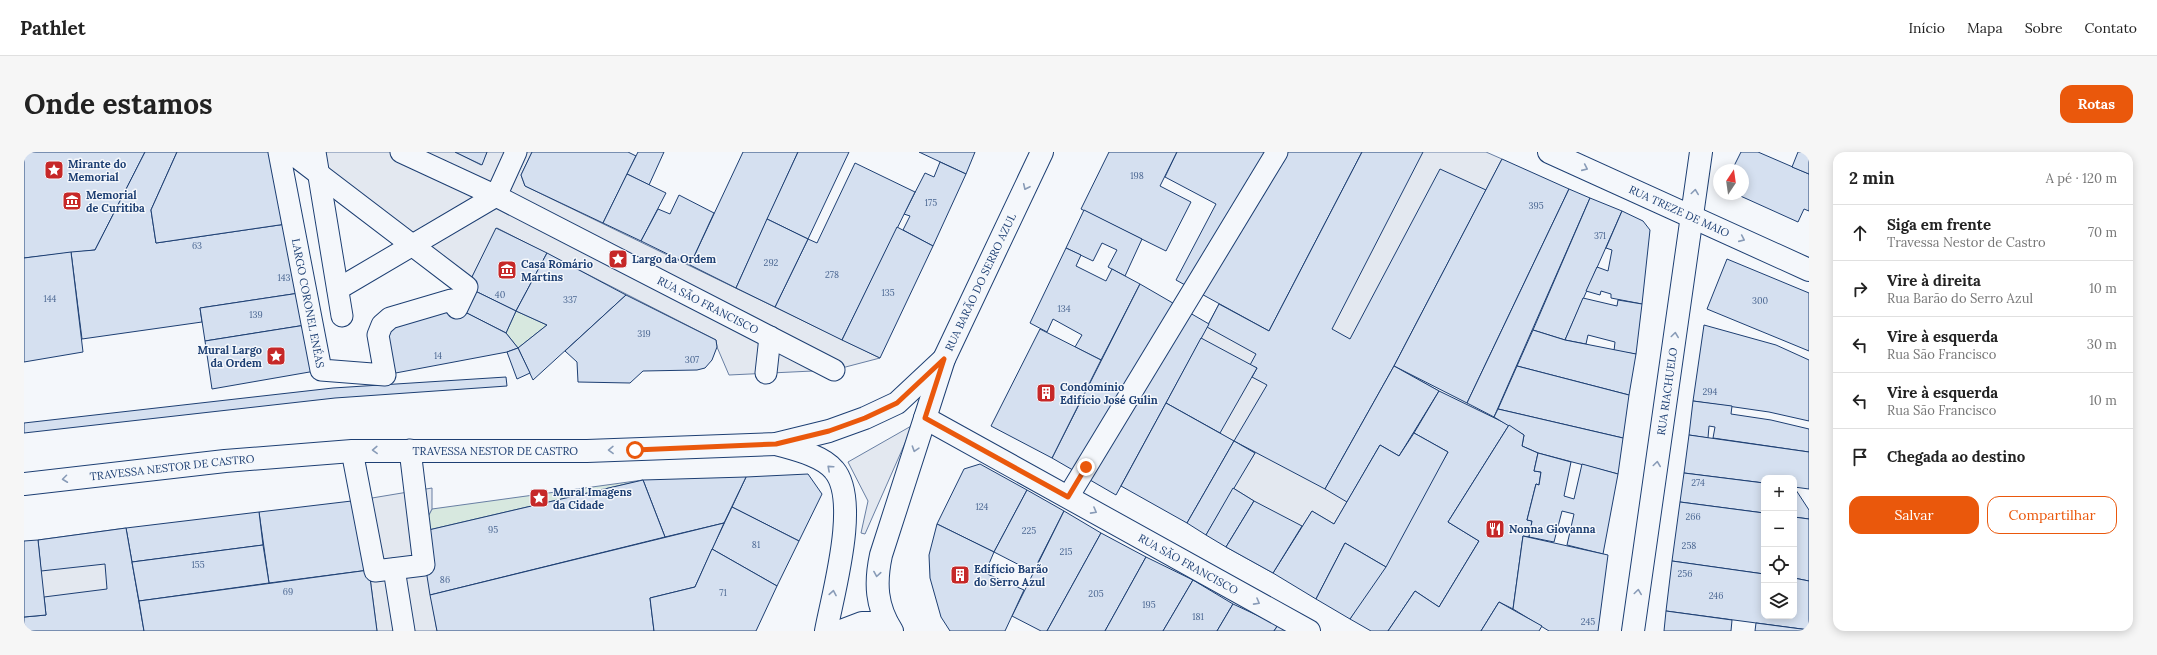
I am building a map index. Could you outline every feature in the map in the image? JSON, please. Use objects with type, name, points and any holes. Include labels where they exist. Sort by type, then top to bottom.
[{"type":"street","name":"LARGO CORONEL ENÉAS","points":[[279,152],[321,370],[385,375],[378,335],[382,325],[390,318],[451,300],[457,308],[468,287],[290,152]]},
{"type":"street","points":[[315,152],[342,316]]},
{"type":"street","name":"RUA SÃO FRANCISCO","points":[[401,152],[496,196],[834,370]]},
{"type":"street","points":[[338,289],[496,196],[516,152]]},
{"type":"street","name":"RUA BARÃO DO SERRO AZUL","points":[[889,627],[878,596],[876,578],[881,555],[944,359],[1042,152]]},
{"type":"street","points":[[1068,497],[1277,152]]},
{"type":"street","name":"RUA TREZE DE MAIO","points":[[1549,152],[1809,270]]},
{"type":"street","name":"RUA RIACHUELO","points":[[1633,631],[1701,152]]},
{"type":"street","points":[[766,373],[770,338]]},
{"type":"street","name":"TRAVESSA NESTOR DE CASTRO","points":[[24,484],[225,461],[352,451],[594,450],[776,444],[829,431],[865,418],[897,403],[944,359]]},
{"type":"street","name":"RUA SÃO FRANCISCO","points":[[925,418],[1309,631]]},
{"type":"street","points":[[776,444],[814,456],[834,469],[844,490],[846,513],[843,538],[826,631]]},
{"type":"street","points":[[352,451],[375,571],[424,565],[410,450]]},
{"type":"street","points":[[394,569],[404,631]]},
{"type":"street","points":[[841,631],[862,623],[889,627]]},
{"type":"shaded area","name":"Largo da Ordem","points":[[290,152],[455,152],[481,165],[487,152],[532,152],[521,175],[525,186],[880,358],[834,370],[729,375],[717,347],[716,340],[497,228],[467,287]]},
{"type":"shaded area","points":[[1362,152],[1486,152],[1502,159],[1394,366],[1439,391],[1399,456],[1380,445],[1334,524],[1312,511],[1273,573],[1226,547],[1254,501],[1233,488],[1255,453],[1166,403],[1219,304]]},
{"type":"shaded area","points":[[516,311],[547,325],[518,348],[506,333]]},
{"type":"shaded area","points":[[913,425],[865,534],[861,533],[868,501],[848,462]]},
{"type":"shaded area","points":[[643,480],[420,532],[432,509]]},
{"type":"shaded area","points":[[432,488],[432,509],[420,532],[437,631],[377,631],[360,500]]},
{"type":"shaded area","points":[[126,528],[144,631],[24,631],[38,540]]},
{"type":"building","name":"Memorial de Curitiba","points":[[24,152],[145,152],[95,250],[24,258]]},
{"type":"building","points":[[145,152],[177,152],[151,210],[156,243],[293,223],[306,292],[200,308],[202,322],[82,339],[71,252],[95,250]]},
{"type":"building","points":[[177,152],[279,152],[293,223],[156,243],[151,210]]},
{"type":"building","points":[[455,152],[487,152],[482,165]]},
{"type":"building","points":[[532,152],[628,152],[636,156],[603,223],[525,186],[521,175]]},
{"type":"building","points":[[638,152],[664,152],[649,185],[627,174]]},
{"type":"building","points":[[743,152],[798,152],[736,288],[690,265]]},
{"type":"building","points":[[798,152],[849,152],[808,239],[767,219]]},
{"type":"building","points":[[919,152],[975,152],[966,174]]},
{"type":"building","points":[[1109,152],[1177,152],[1160,186],[1191,202],[1166,251],[1081,209]]},
{"type":"building","points":[[1177,152],[1362,152],[1269,331],[1176,280],[1216,204],[1165,177]]},
{"type":"building","points":[[1362,152],[1423,152],[1332,329],[1350,339],[1440,169],[1486,190],[1394,366],[1325,489],[1234,441],[1267,385],[1252,377],[1257,368],[1250,365],[1256,354],[1207,327],[1219,304],[1269,331]]},
{"type":"building","points":[[1741,152],[1758,152],[1809,174],[1809,211],[1804,209],[1798,222],[1749,200],[1749,164],[1735,164]]},
{"type":"building","points":[[1798,152],[1809,152],[1809,174],[1792,167]]},
{"type":"building","points":[[1502,159],[1569,189],[1467,403],[1394,366]]},
{"type":"building","points":[[940,162],[966,174],[933,246],[903,230],[910,216],[904,214],[925,173],[934,177]]},
{"type":"building","points":[[855,163],[915,192],[842,340],[775,307],[808,239],[817,243]]},
{"type":"building","points":[[627,174],[666,193],[641,241],[603,223]]},
{"type":"building","points":[[1569,189],[1590,198],[1494,417],[1467,403]]},
{"type":"building","points":[[679,195],[714,213],[690,265],[641,241],[658,209],[670,214]]},
{"type":"building","points":[[1590,198],[1622,211],[1565,340],[1533,330]]},
{"type":"building","points":[[1084,210],[1142,239],[1125,276],[1108,267],[1117,250],[1102,243],[1093,261],[1066,248]]},
{"type":"building","points":[[1622,211],[1643,221],[1650,230],[1642,304],[1611,298],[1611,294],[1601,291],[1600,295],[1586,291],[1597,267],[1608,271],[1612,250],[1606,248]]},
{"type":"building","points":[[767,219],[808,239],[775,307],[736,288]]},
{"type":"building","points":[[897,227],[933,246],[880,358],[842,340]]},
{"type":"building","name":"Casa Romário Martins","points":[[496,228],[547,253],[516,311],[467,287]]},
{"type":"building","points":[[1066,248],[1081,255],[1076,266],[1106,281],[1112,269],[1140,284],[1101,360],[1075,347],[1082,335],[1053,319],[1047,332],[1030,323]]},
{"type":"building","points":[[71,252],[83,352],[24,362],[24,258]]},
{"type":"building","points":[[547,253],[626,295],[533,380],[518,348],[547,325],[516,311]]},
{"type":"building","points":[[1727,259],[1809,293],[1809,351],[1707,309]]},
{"type":"building","points":[[1140,284],[1209,324],[1116,495],[1052,458]]},
{"type":"building","points":[[467,287],[516,311],[506,333],[457,308]]},
{"type":"building","points":[[306,292],[312,324],[205,341],[200,308]]},
{"type":"building","points":[[626,295],[716,340],[717,347],[712,360],[705,368],[697,370],[643,371],[630,383],[578,382],[577,362],[565,351]]},
{"type":"building","points":[[1583,298],[1617,306],[1618,300],[1642,304],[1636,354],[1614,351],[1615,342],[1588,335],[1586,344],[1565,340]]},
{"type":"building","points":[[457,308],[506,333],[518,348],[507,352],[385,375],[390,318]]},
{"type":"building","points":[[312,324],[321,370],[212,389],[205,341]]},
{"type":"building","points":[[1704,325],[1776,345],[1809,360],[1809,421],[1769,412],[1693,401]]},
{"type":"building","name":"Condomínio Edifício José Gulin","points":[[1040,329],[1101,360],[1052,458],[991,426]]},
{"type":"building","points":[[1533,330],[1565,340],[1636,354],[1629,395],[1517,366]]},
{"type":"building","points":[[1201,338],[1257,368],[1220,433],[1166,403]]},
{"type":"building","points":[[518,348],[530,373],[517,379],[507,352]]},
{"type":"building","points":[[1394,366],[1439,391],[1399,456],[1380,445],[1347,502],[1325,489]]},
{"type":"building","points":[[1517,366],[1629,395],[1623,438],[1498,409]]},
{"type":"building","points":[[506,377],[507,386],[335,398],[24,433],[24,423],[333,388]]},
{"type":"building","points":[[1439,391],[1509,425],[1448,522],[1479,541],[1439,607],[1415,591],[1388,631],[1371,631],[1350,619],[1448,452],[1414,433]]},
{"type":"building","points":[[1693,401],[1732,406],[1731,414],[1771,420],[1809,429],[1809,452],[1713,438],[1715,427],[1709,426],[1708,438],[1689,435]]},
{"type":"building","points":[[1166,403],[1234,441],[1187,523],[1121,486]]},
{"type":"building","points":[[1498,409],[1623,438],[1618,474],[1538,453],[1522,446],[1524,435],[1494,417]]},
{"type":"building","name":"Nonna Giovanna","points":[[1509,425],[1524,435],[1522,446],[1538,453],[1534,471],[1541,472],[1539,485],[1536,484],[1527,520],[1532,521],[1529,537],[1523,536],[1513,609],[1499,602],[1481,631],[1388,631],[1415,591],[1439,607],[1479,541],[1448,522]]},
{"type":"building","points":[[1414,433],[1448,452],[1386,567],[1345,543],[1316,599],[1273,573],[1312,511],[1334,524],[1380,445],[1399,456]]},
{"type":"building","points":[[1689,435],[1809,452],[1809,489],[1797,487],[1797,475],[1761,475],[1761,483],[1684,473]]},
{"type":"building","points":[[1234,441],[1255,453],[1206,535],[1187,523]]},
{"type":"building","points":[[1538,453],[1571,462],[1564,496],[1574,499],[1582,464],[1618,474],[1603,554],[1567,545],[1574,514],[1562,511],[1554,542],[1529,537],[1532,521],[1527,520],[1536,484],[1539,485],[1541,472],[1534,471]]},
{"type":"building","points":[[980,464],[1027,490],[994,552],[937,524],[964,469]]},
{"type":"building","points":[[1684,473],[1761,483],[1761,513],[1680,502]]},
{"type":"building","points":[[808,474],[822,494],[799,541],[732,507],[746,477]]},
{"type":"building","points":[[746,477],[724,523],[665,537],[643,480]]},
{"type":"building","points":[[643,480],[665,537],[430,595],[420,532]]},
{"type":"building","points":[[1233,488],[1254,501],[1226,547],[1206,535]]},
{"type":"building","points":[[1027,490],[1064,511],[1033,572],[994,552]]},
{"type":"building","points":[[1797,492],[1809,510],[1809,519],[1797,517]]},
{"type":"building","points":[[360,500],[369,570],[269,583],[259,512]]},
{"type":"building","points":[[1254,501],[1302,526],[1273,573],[1226,547]]},
{"type":"building","points":[[1680,502],[1761,513],[1761,574],[1672,561]]},
{"type":"building","points":[[732,507],[799,541],[777,586],[712,549]]},
{"type":"building","points":[[1064,511],[1101,533],[1047,631],[1041,631],[1012,616]]},
{"type":"building","points":[[259,512],[263,545],[132,562],[126,528]]},
{"type":"building","points":[[1797,517],[1809,519],[1809,581],[1797,579]]},
{"type":"building","points":[[724,523],[695,587],[650,598],[654,631],[437,631],[430,595]]},
{"type":"building","name":"Edifício Barão do Serro Azul","points":[[937,524],[994,552],[985,573],[1024,590],[1005,631],[950,631],[941,617],[930,578],[929,555]]},
{"type":"building","points":[[126,528],[144,631],[24,631],[24,617],[46,615],[44,597],[107,589],[105,564],[41,571],[38,540]]},
{"type":"building","points":[[1101,533],[1146,557],[1105,631],[1047,631]]},
{"type":"building","points":[[1523,536],[1608,555],[1598,631],[1549,631],[1513,609]]},
{"type":"building","points":[[38,540],[46,615],[24,617],[24,541]]},
{"type":"building","points":[[1345,543],[1386,567],[1350,619],[1316,599]]},
{"type":"building","points":[[263,545],[269,583],[139,601],[132,562]]},
{"type":"building","points":[[712,549],[777,586],[756,631],[654,631],[650,598],[695,587]]},
{"type":"building","points":[[1146,557],[1193,580],[1163,631],[1105,631]]},
{"type":"building","points":[[1672,561],[1761,574],[1761,619],[1797,619],[1797,579],[1809,581],[1809,630],[1666,611]]},
{"type":"building","points":[[369,570],[377,631],[144,631],[139,601]]},
{"type":"building","points":[[1193,580],[1233,604],[1217,631],[1163,631]]},
{"type":"building","points":[[1499,602],[1542,626],[1539,631],[1481,631]]},
{"type":"building","points":[[1233,604],[1278,625],[1274,631],[1217,631]]},
{"type":"building","points":[[1666,611],[1732,620],[1731,631],[1664,631]]},
{"type":"building","points":[[1756,623],[1809,630],[1809,631],[1755,631]]},
{"type":"building","points":[[1278,625],[1288,631],[1274,631]]},
{"type":"place","name":"Mirante do Memorial","points":[[54,170]]},
{"type":"place","name":"Memorial de Curitiba","points":[[72,201]]},
{"type":"place","name":"Largo da Ordem","points":[[618,259]]},
{"type":"place","name":"Casa Romário Martins","points":[[507,270]]},
{"type":"place","name":"Mural Largo da Ordem","points":[[276,356]]},
{"type":"place","name":"Condomínio Edifício José Gulin","points":[[1046,393]]},
{"type":"place","name":"Mural Imagens da Cidade","points":[[539,498]]},
{"type":"place","name":"Nonna Giovanna","points":[[1495,529]]},
{"type":"place","name":"Edifício Barão do Serro Azul","points":[[960,575]]},
{"type":"route","points":[[635,450],[776,444],[829,431],[865,418],[897,403],[944,359],[925,418],[1068,497],[1086,467]]}]
